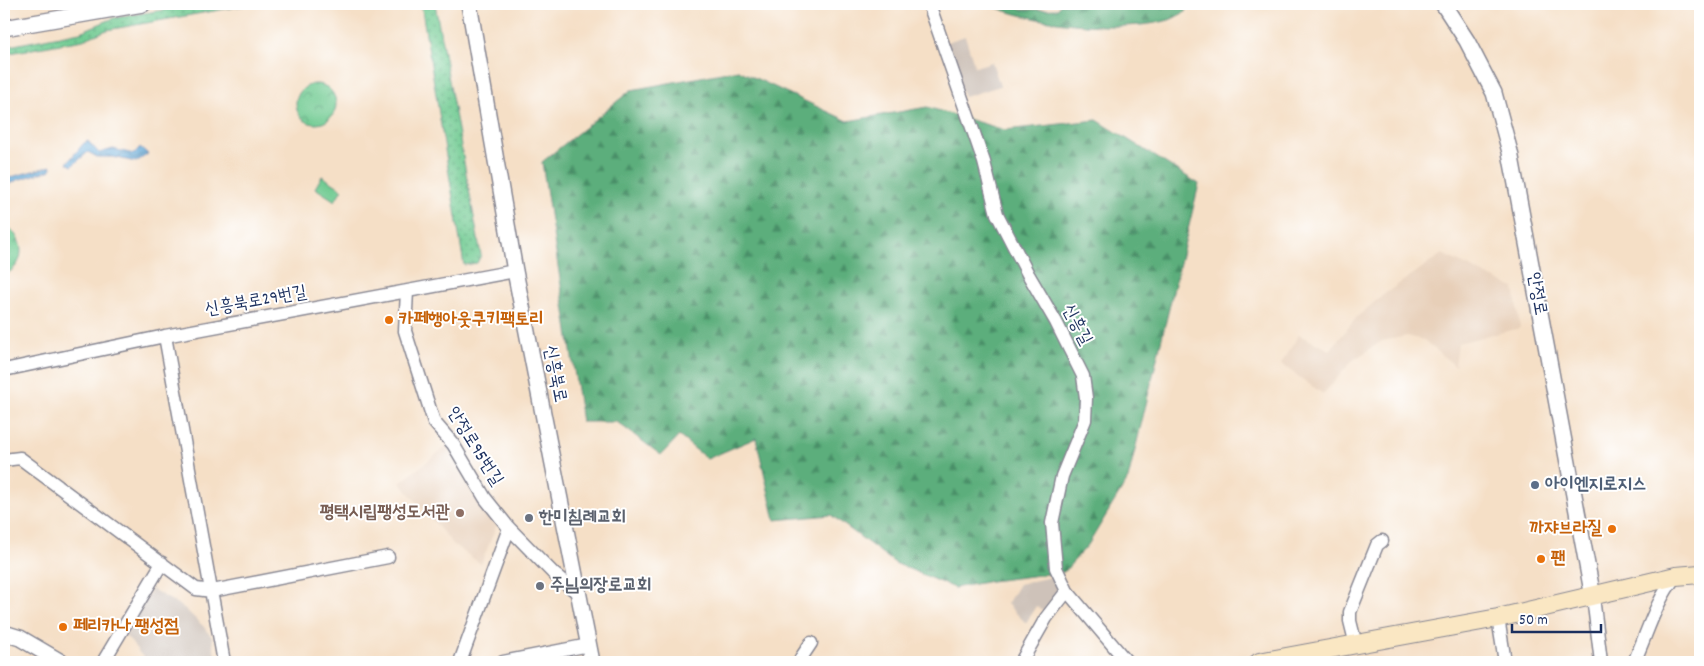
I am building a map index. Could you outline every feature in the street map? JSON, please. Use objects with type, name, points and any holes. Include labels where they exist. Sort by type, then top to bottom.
[{"type":"main road","points":[[1259,662],[1306,658],[1356,645],[1498,618],[1593,597],[1676,576],[1700,574]]},
{"type":"street","points":[[4,28],[143,4]]},
{"type":"street","name":"신흥북로","points":[[469,4],[515,270],[592,662]]},
{"type":"street","name":"신흥길","points":[[929,4],[984,162],[997,214],[1083,376],[1086,398],[1085,420],[1062,476],[1052,523],[1056,568],[1067,591],[1127,662]]},
{"type":"street","name":"안정로","points":[[1443,4],[1467,41],[1494,93],[1510,152],[1593,597]]},
{"type":"street","name":"신흥북로29번길","points":[[4,370],[165,336],[515,270]]},
{"type":"street","name":"안정로95번길","points":[[407,291],[405,331],[434,422],[453,444],[485,498],[509,528],[554,574],[578,593]]},
{"type":"street","points":[[165,336],[224,662]]},
{"type":"street","points":[[4,460],[20,458],[196,589],[212,591],[388,557]]},
{"type":"street","points":[[460,662],[509,528]]},
{"type":"street","points":[[1356,645],[1350,622],[1350,612],[1377,545],[1382,541]]},
{"type":"street","points":[[103,662],[162,563]]},
{"type":"street","points":[[1634,662],[1658,607],[1676,576]]},
{"type":"street","points":[[1021,662],[1046,618],[1067,591]]},
{"type":"street","points":[[1593,597],[1601,662]]},
{"type":"street","points":[[1498,618],[1505,662]]},
{"type":"street","points":[[4,634],[20,638],[61,662]]},
{"type":"street","points":[[801,662],[801,658],[811,643]]},
{"type":"street","points":[[503,662],[589,645]]},
{"type":"shaded area","points":[[965,36],[975,67],[992,62],[1000,86],[964,97],[947,42]]},
{"type":"shaded area","points":[[1442,254],[1514,288],[1520,328],[1458,343],[1455,366],[1424,340],[1407,336],[1382,341],[1352,361],[1323,394],[1281,364],[1299,335],[1330,350],[1357,317],[1383,295]]},
{"type":"shaded area","points":[[448,445],[498,522],[481,564],[454,545],[400,483]]},
{"type":"shaded area","points":[[1051,577],[1060,591],[1045,611],[1036,606],[1026,623],[1007,604],[1019,584]]},
{"type":"shaded area","points":[[152,589],[184,608],[203,626],[212,637],[216,662],[151,662],[141,655],[129,639],[125,637]]},
{"type":"green space","points":[[201,4],[253,4],[107,30],[83,40],[4,54],[4,47],[80,32],[114,18]]},
{"type":"green space","points":[[421,4],[435,4],[481,255],[477,263],[464,265]]},
{"type":"green space","points":[[988,4],[1011,4],[1021,10],[1058,9],[1061,4],[1187,4],[1186,12],[1169,20],[1151,24],[1103,26],[1027,17]]},
{"type":"green space","points":[[738,70],[848,121],[927,107],[1005,130],[1097,120],[1199,184],[1128,479],[1088,545],[1064,572],[991,581],[954,588],[895,563],[831,515],[775,520],[756,438],[707,459],[679,436],[661,455],[617,422],[582,422],[542,162],[631,90]]},
{"type":"green space","points":[[320,84],[327,87],[333,93],[336,104],[335,112],[327,121],[320,124],[312,124],[305,121],[297,112],[296,100],[299,93],[308,85]]},
{"type":"green space","points":[[322,176],[342,189],[335,201],[315,188]]},
{"type":"green space","points":[[4,224],[16,235],[21,250],[17,264],[4,275]]},
{"type":"water","points":[[88,141],[99,153],[113,149],[134,154],[140,147],[148,154],[136,162],[113,157],[97,157],[88,152],[72,166],[67,163],[84,143]]},
{"type":"water","points":[[51,166],[51,170],[17,180],[4,188],[4,179]]},
{"type":"place","name":"카페행아웃쿠키팩토리","points":[[389,320]]},
{"type":"place","name":"아이엔지로지스","points":[[1535,485]]},
{"type":"place","name":"평택시립팽성도서관","points":[[460,513]]},
{"type":"place","name":"한미침례교회","points":[[529,518]]},
{"type":"place","name":"까쟈브라질","points":[[1612,529]]},
{"type":"place","name":"팬","points":[[1541,559]]},
{"type":"place","name":"주님의장로교회","points":[[540,586]]},
{"type":"place","name":"페리카나 팽성점","points":[[63,627]]}]
